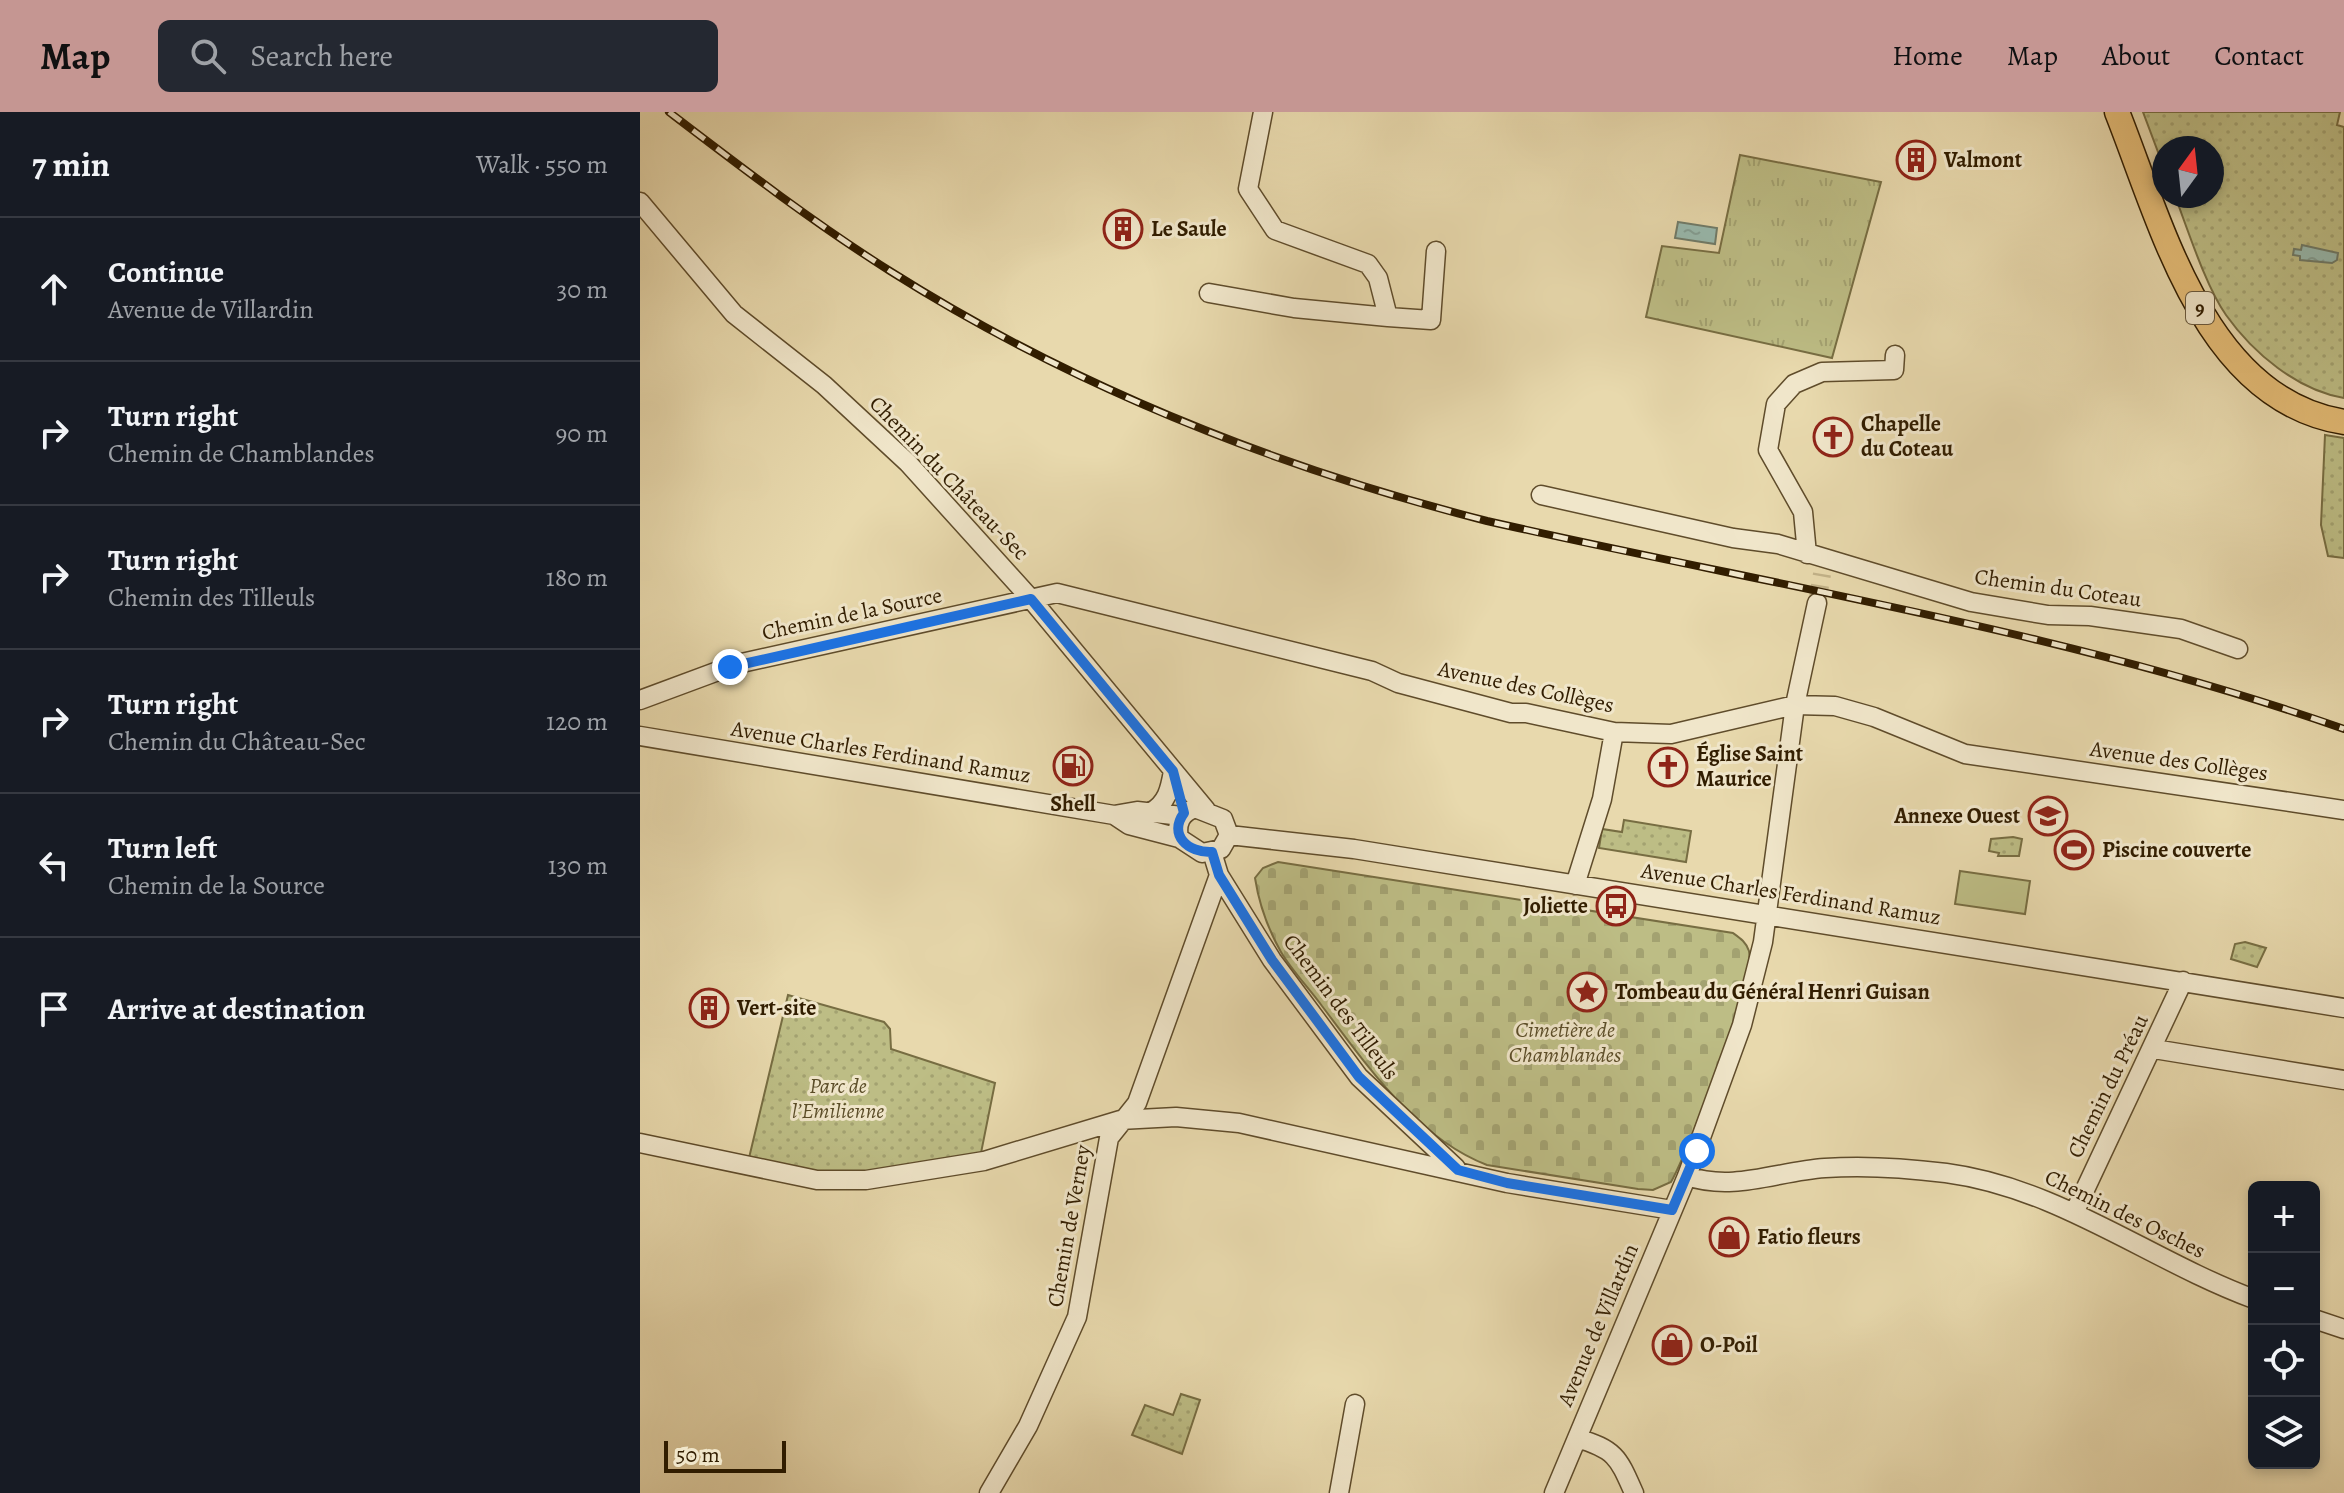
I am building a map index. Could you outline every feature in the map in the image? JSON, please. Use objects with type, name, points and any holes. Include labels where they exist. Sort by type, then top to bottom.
[{"type":"main road","name":"9","points":[[2117,112],[2184,276],[2209,327],[2227,353],[2269,393],[2300,410],[2344,422]]},
{"type":"street","points":[[1263,112],[1248,189],[1275,230],[1368,264],[1378,278],[1388,317]]},
{"type":"street","name":"Chemin du Château-Sec","points":[[640,202],[734,314],[824,385],[908,463],[1031,599],[1206,810]]},
{"type":"street","points":[[1209,293],[1294,308],[1431,320],[1436,251]]},
{"type":"street","points":[[1818,562],[1803,512],[1768,450],[1776,404],[1794,384],[1822,372],[1894,370],[1895,355]]},
{"type":"street","name":"Chemin du Coteau","points":[[1541,495],[1971,602],[2048,615],[2090,616],[2181,629],[2238,649]]},
{"type":"street","name":"Avenue des Collèges","points":[[1031,599],[1057,593],[1084,597],[1372,671],[1398,683],[1511,713],[1526,713],[1614,732],[1671,734],[1795,705],[1835,706],[1874,717],[1965,754],[2344,810]]},
{"type":"street","name":"Chemin de la Source","points":[[640,700],[737,664],[1031,599]]},
{"type":"street","points":[[1795,705],[1817,603]]},
{"type":"street","name":"Avenue de Villardin","points":[[1554,1493],[1687,1176],[1742,1025],[1768,915],[1795,705]]},
{"type":"street","points":[[1575,885],[1602,799],[1614,732]]},
{"type":"street","name":"Avenue Charles Ferdinand Ramuz","points":[[640,736],[1114,815],[1151,812],[1183,814]]},
{"type":"street","points":[[1151,812],[1161,807],[1170,789],[1173,771]]},
{"type":"street","name":"Chemin du Château-Sec","points":[[1173,771],[1183,814]]},
{"type":"street","points":[[1195,808],[1206,810],[1223,819],[1229,835],[1221,849],[1212,852],[1189,848],[1179,838],[1177,828],[1183,814],[1195,808]]},
{"type":"street","name":"Avenue Charles Ferdinand Ramuz","points":[[1114,815],[1129,825],[1179,838]]},
{"type":"street","name":"Avenue Charles Ferdinand Ramuz","points":[[1229,835],[1354,849],[2344,1008]]},
{"type":"street","name":"Chemin des Tilleuls","points":[[1212,852],[1219,875],[1297,996],[1359,1077],[1458,1170]]},
{"type":"street","name":"Chemin de Verney","points":[[989,1493],[1028,1426],[1077,1317],[1109,1138],[1120,1120],[1137,1103],[1219,875]]},
{"type":"street","name":"Chemin du Préau","points":[[2075,1211],[2154,1049],[2183,981]]},
{"type":"street","points":[[2154,1049],[2344,1080]]},
{"type":"street","points":[[640,1143],[817,1180],[866,1180],[984,1161],[1120,1120],[1176,1117],[1239,1123],[1507,1183],[1672,1210]]},
{"type":"street","name":"Chemin des Osches","points":[[1687,1176],[1735,1183],[1822,1168],[1894,1167],[1950,1174],[2012,1188],[2075,1211],[2164,1261],[2248,1296]]},
{"type":"street","points":[[2320,1321],[2344,1329]]},
{"type":"street","points":[[1339,1493],[1355,1404]]},
{"type":"street","points":[[1577,1438],[1608,1449],[1618,1457],[1634,1493]]},
{"type":"green space","points":[[2143,112],[2340,112],[2337,125],[2344,127],[2344,398],[2310,387],[2263,356],[2226,315],[2205,274],[2180,208],[2224,208],[2224,136],[2152,136]]},
{"type":"green space","points":[[1740,155],[1881,182],[1832,358],[1646,317],[1662,246],[1719,253]]},
{"type":"green space","points":[[2325,435],[2344,438],[2344,558],[2328,556],[2321,525]]},
{"type":"green space","points":[[1624,820],[1691,831],[1686,862],[1599,848],[1602,829],[1622,832]]},
{"type":"green space","points":[[1991,839],[2022,839],[2019,856],[1998,856],[1999,853],[1989,851]]},
{"type":"green space","name":"Cimetière de Chamblandes","points":[[1278,862],[1733,933],[1749,951],[1742,994],[1705,1103],[1671,1182],[1653,1190],[1638,1189],[1487,1165],[1437,1137],[1375,1075],[1281,952],[1265,916],[1255,878],[1263,868]]},
{"type":"green space","points":[[1960,871],[2030,881],[2025,914],[1955,904]]},
{"type":"green space","points":[[2245,942],[2266,948],[2257,967],[2231,959],[2235,944]]},
{"type":"green space","name":"Parc de l’Emilienne","points":[[788,995],[884,1022],[890,1029],[891,1049],[995,1083],[981,1153],[868,1174],[821,1173],[749,1158]]},
{"type":"green space","points":[[1181,1394],[1200,1400],[1182,1454],[1132,1435],[1145,1405],[1173,1415]]},
{"type":"water","points":[[1678,222],[1717,228],[1715,244],[1675,238]]},
{"type":"water","points":[[2302,245],[2338,253],[2337,260],[2332,263],[2300,260],[2300,256],[2293,255],[2294,249],[2301,250]]},
{"type":"tunnel","points":[[1817,603],[1822,574]]},
{"type":"railway","points":[[669,112],[834,234],[960,313],[1105,387],[1254,449],[1408,500],[1487,521],[2027,637],[2133,664],[2344,729]]},
{"type":"place","name":"Valmont","points":[[1916,160]]},
{"type":"place","name":"Le Saule","points":[[1123,229]]},
{"type":"place","name":"Chapelle du Coteau","points":[[1833,437]]},
{"type":"place","name":"Shell","points":[[1073,766]]},
{"type":"place","name":"Église Saint Maurice","points":[[1668,767]]},
{"type":"place","name":"Annexe Ouest","points":[[2048,816]]},
{"type":"place","name":"Piscine couverte","points":[[2074,850]]},
{"type":"place","name":"Joliette","points":[[1616,906]]},
{"type":"place","name":"Tombeau du Général Henri Guisan","points":[[1587,992]]},
{"type":"place","name":"Vert-site","points":[[709,1008]]},
{"type":"place","name":"Fatio fleurs","points":[[1729,1237]]},
{"type":"place","name":"O-Poil","points":[[1672,1345]]},
{"type":"route","points":[[730,667],[1031,599],[1173,771],[1184,813],[1177,828],[1179,838],[1189,848],[1202,853],[1212,852],[1219,875],[1297,996],[1359,1077],[1458,1170],[1507,1183],[1672,1210],[1697,1151]]}]
